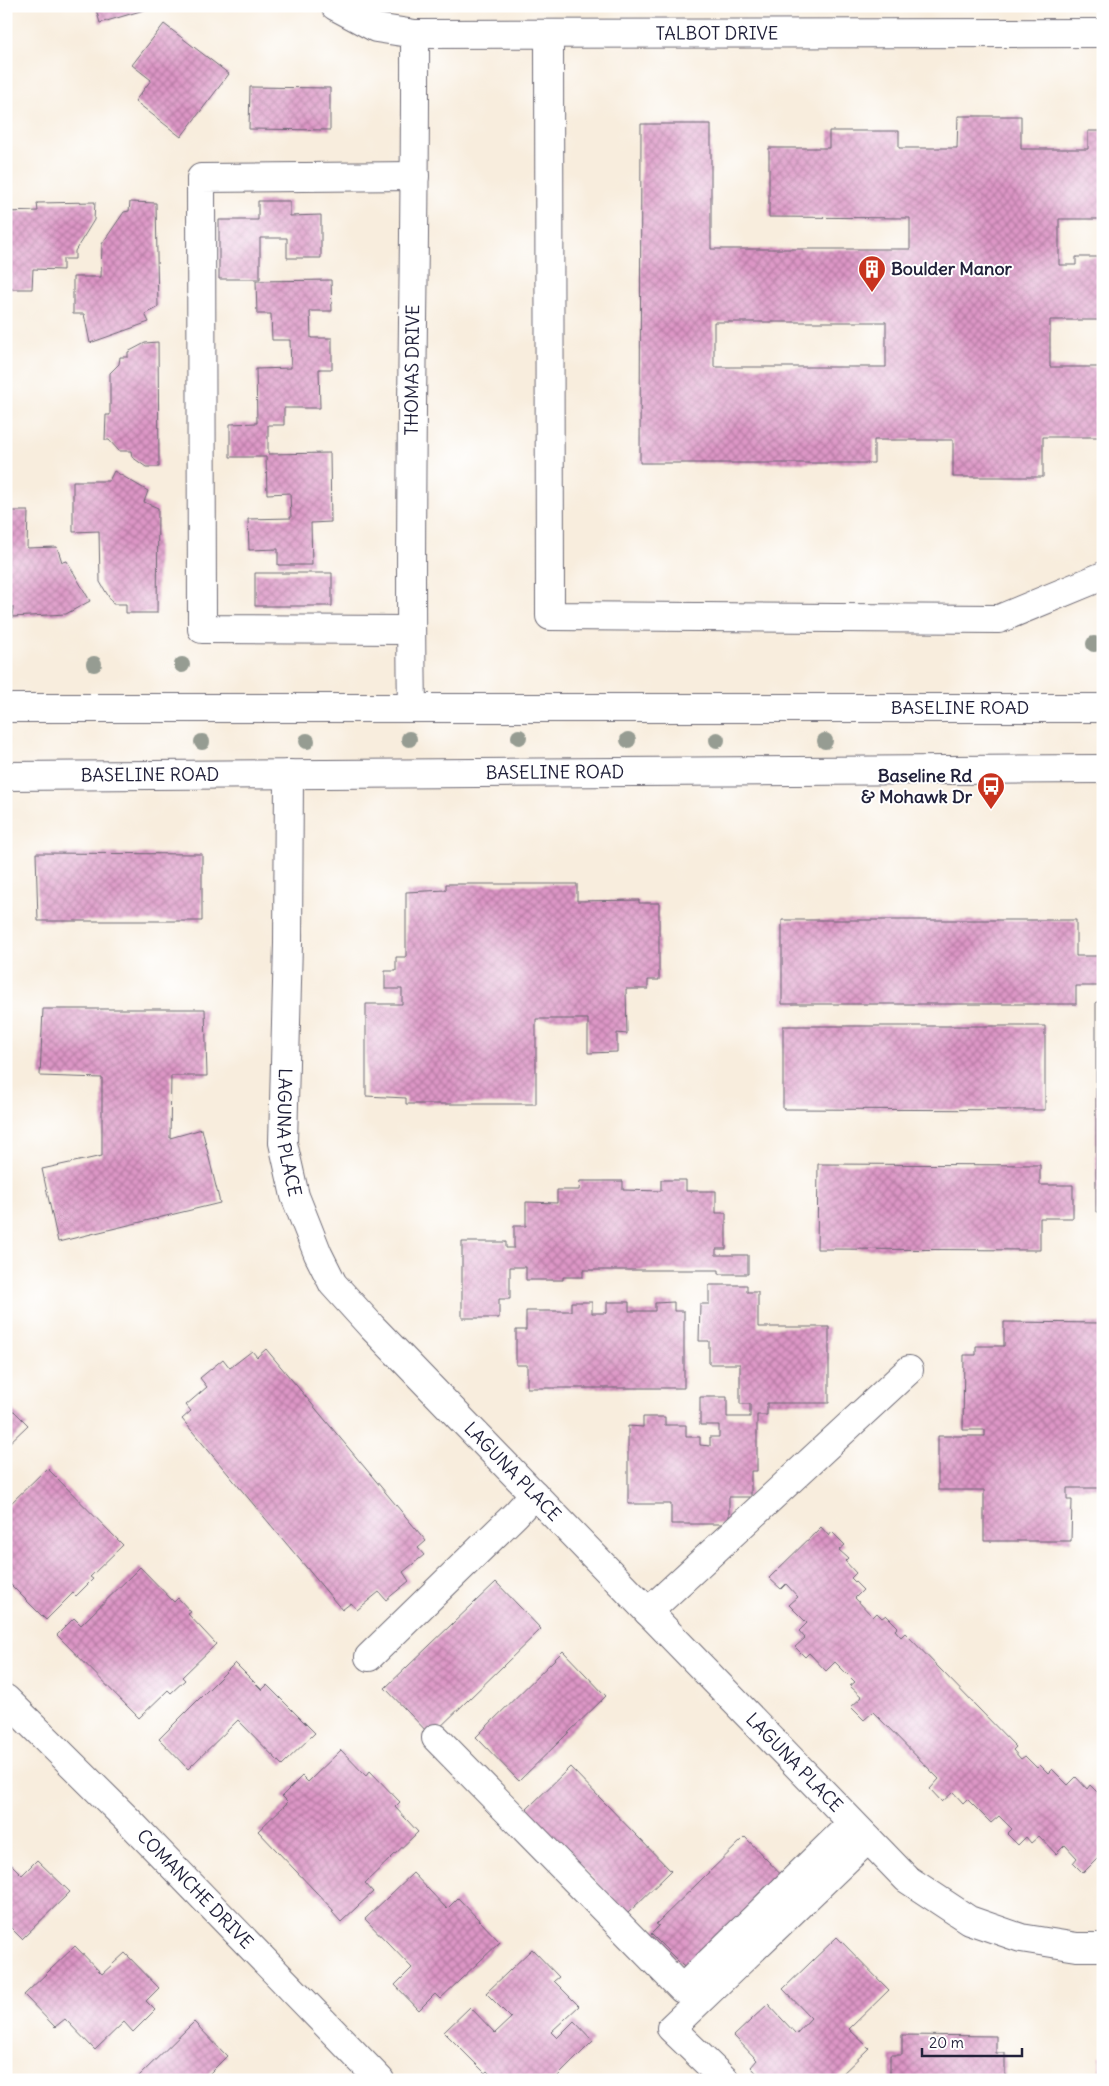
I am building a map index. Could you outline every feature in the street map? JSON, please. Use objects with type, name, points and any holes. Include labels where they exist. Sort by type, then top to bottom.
[{"type":"street","name":"TALBOT DRIVE","points":[[335,6],[376,28],[414,34],[1103,33]]},
{"type":"street","name":"THOMAS DRIVE","points":[[412,708],[414,34]]},
{"type":"street","points":[[548,35],[550,616],[998,619],[1103,576]]},
{"type":"street","points":[[411,630],[202,629],[201,178],[415,176]]},
{"type":"street","name":"BASELINE ROAD","points":[[6,708],[1103,708]]},
{"type":"street","name":"BASELINE ROAD","points":[[6,776],[1103,769]]},
{"type":"street","name":"LAGUNA PLACE","points":[[289,774],[283,1143],[295,1196],[318,1254],[333,1284],[372,1327],[907,1879],[969,1920],[1022,1938],[1077,1947],[1103,1947]]},
{"type":"street","points":[[648,1612],[909,1370]]},
{"type":"street","points":[[369,1658],[534,1494]]},
{"type":"street","name":"COMANCHE DRIVE","points":[[6,1699],[131,1823],[380,2080]]},
{"type":"street","points":[[436,1738],[682,1989],[860,1831]]},
{"type":"street","points":[[725,2080],[671,2028],[860,1831]]},
{"type":"building","points":[[95,6],[154,6],[154,7],[100,23]]},
{"type":"building","points":[[164,24],[229,74],[181,137],[135,101],[151,80],[132,65]]},
{"type":"building","points":[[250,87],[330,88],[330,130],[249,129]]},
{"type":"building","name":"Boulder Manor","points":[[958,116],[1021,116],[1021,149],[1088,149],[1088,131],[1103,131],[1103,219],[1059,219],[1059,265],[1076,265],[1076,257],[1103,257],[1103,320],[1050,320],[1050,367],[1103,367],[1103,437],[1043,437],[1043,477],[953,477],[953,440],[874,440],[874,463],[640,463],[641,124],[711,124],[711,249],[910,249],[910,218],[769,217],[769,148],[829,148],[829,131],[899,131],[899,148],[957,148]],"holes":[[[714,322],[886,322],[886,367],[714,367]]]},
{"type":"building","points":[[258,201],[290,201],[290,216],[321,215],[321,258],[287,258],[287,238],[260,238],[260,279],[219,279],[219,220],[258,220]]},
{"type":"building","points":[[95,202],[94,220],[75,251],[75,259],[63,259],[63,270],[33,269],[32,289],[6,289],[6,212],[38,211],[37,203]]},
{"type":"building","points":[[130,202],[156,203],[158,307],[145,314],[149,322],[90,343],[84,314],[73,314],[73,277],[101,277],[102,244],[124,212],[129,211]]},
{"type":"building","points":[[331,280],[332,311],[310,311],[311,338],[332,338],[332,369],[319,369],[320,408],[284,408],[284,425],[268,425],[268,454],[330,453],[331,522],[311,523],[312,565],[278,565],[278,549],[249,550],[248,519],[291,518],[290,493],[267,494],[266,457],[230,457],[230,424],[257,423],[256,369],[291,368],[290,340],[272,340],[271,314],[257,314],[256,281]]},
{"type":"building","points":[[158,342],[159,467],[146,467],[132,457],[131,451],[119,451],[109,440],[105,440],[106,415],[110,415],[110,373],[119,364],[120,357],[128,357],[128,352],[145,343]]},
{"type":"building","points":[[114,471],[148,491],[144,502],[158,508],[157,613],[126,613],[126,604],[113,604],[100,582],[99,531],[73,532],[73,481],[109,481]]},
{"type":"building","points":[[6,511],[28,511],[27,548],[57,547],[62,562],[67,561],[90,601],[66,614],[12,617],[13,607],[6,606]]},
{"type":"building","points":[[255,573],[332,573],[332,606],[255,606]]},
{"type":"building","points":[[36,853],[202,854],[202,921],[38,921]]},
{"type":"building","points":[[446,884],[577,884],[577,901],[639,900],[639,903],[659,903],[659,980],[648,980],[648,989],[626,989],[627,1034],[617,1033],[617,1052],[588,1053],[588,1019],[536,1019],[536,1104],[406,1104],[406,1098],[366,1096],[366,1004],[402,1004],[402,989],[385,989],[385,971],[396,971],[396,957],[406,957],[406,892],[446,890]]},
{"type":"building","points":[[782,920],[1076,920],[1076,956],[1103,956],[1103,986],[1076,986],[1076,1004],[782,1004]]},
{"type":"building","points":[[1096,1002],[1103,1002],[1103,1212],[1096,1212]]},
{"type":"building","points":[[43,1009],[205,1009],[207,1076],[171,1076],[170,1138],[202,1129],[220,1203],[58,1242],[42,1169],[102,1156],[102,1078],[40,1076]]},
{"type":"building","points":[[783,1026],[1045,1026],[1045,1110],[783,1109]]},
{"type":"building","points":[[818,1164],[1040,1165],[1040,1185],[1073,1185],[1073,1218],[1040,1218],[1040,1250],[817,1249]]},
{"type":"building","points":[[661,1180],[686,1180],[686,1191],[716,1191],[716,1213],[726,1213],[726,1249],[716,1249],[716,1255],[748,1255],[748,1274],[719,1274],[719,1270],[583,1270],[583,1277],[563,1277],[563,1280],[526,1280],[526,1267],[510,1267],[510,1299],[499,1299],[499,1318],[462,1318],[462,1242],[506,1242],[506,1248],[514,1248],[514,1226],[526,1226],[526,1202],[557,1203],[557,1190],[579,1190],[580,1181],[623,1181],[623,1190],[661,1191]]},
{"type":"building","points":[[709,1285],[747,1285],[747,1292],[758,1292],[758,1327],[829,1327],[829,1403],[767,1403],[767,1415],[757,1415],[757,1471],[751,1471],[751,1497],[729,1497],[729,1524],[671,1524],[671,1504],[628,1504],[628,1426],[643,1427],[643,1417],[665,1417],[665,1425],[686,1425],[686,1437],[700,1437],[700,1445],[710,1446],[710,1437],[719,1437],[719,1425],[700,1425],[700,1397],[727,1397],[727,1417],[750,1417],[750,1404],[740,1404],[740,1364],[709,1364],[709,1341],[699,1341],[700,1304],[709,1304]]},
{"type":"building","points":[[571,1302],[592,1302],[592,1313],[607,1313],[607,1302],[629,1302],[629,1311],[655,1311],[655,1303],[674,1302],[674,1311],[684,1311],[684,1388],[527,1388],[527,1365],[516,1365],[516,1330],[526,1330],[526,1311],[571,1311]]},
{"type":"building","points":[[1004,1322],[1103,1323],[1103,1488],[1067,1488],[1067,1500],[1072,1500],[1071,1541],[984,1541],[984,1490],[938,1490],[938,1436],[985,1436],[985,1430],[963,1430],[964,1355],[976,1355],[976,1346],[1004,1346]]},
{"type":"building","points":[[266,1349],[426,1541],[418,1548],[424,1555],[403,1572],[409,1581],[386,1600],[379,1592],[357,1610],[351,1603],[342,1610],[182,1419],[191,1411],[186,1405],[207,1387],[200,1378],[223,1359],[230,1368],[252,1351],[257,1357]]},
{"type":"building","points":[[6,1403],[28,1425],[6,1446]]},
{"type":"building","points":[[47,1468],[123,1545],[90,1577],[93,1579],[76,1596],[73,1593],[46,1620],[6,1580],[6,1508]]},
{"type":"building","points":[[821,1527],[829,1536],[832,1532],[845,1545],[839,1550],[848,1558],[845,1561],[856,1573],[851,1578],[863,1590],[855,1598],[873,1617],[877,1613],[882,1618],[886,1615],[898,1627],[895,1630],[901,1637],[905,1633],[1016,1747],[1013,1750],[1021,1759],[1025,1756],[1037,1768],[1040,1765],[1048,1773],[1052,1769],[1068,1785],[1076,1777],[1087,1789],[1090,1785],[1103,1798],[1103,1853],[1083,1873],[1073,1863],[1077,1858],[1065,1845],[1056,1854],[1039,1836],[1031,1843],[1026,1837],[1018,1845],[1007,1834],[1012,1829],[999,1816],[991,1823],[967,1799],[963,1803],[953,1792],[942,1802],[930,1789],[939,1779],[873,1712],[864,1720],[851,1707],[862,1697],[850,1686],[855,1682],[835,1662],[826,1671],[809,1653],[805,1657],[795,1647],[805,1638],[799,1631],[807,1623],[789,1605],[798,1597],[786,1584],[781,1589],[769,1578]]},
{"type":"building","points":[[140,1567],[174,1602],[178,1598],[191,1612],[188,1614],[216,1644],[182,1677],[185,1680],[171,1693],[168,1690],[139,1718],[57,1635],[74,1618],[81,1625]]},
{"type":"building","points":[[496,1582],[541,1629],[431,1736],[385,1688]]},
{"type":"building","points":[[563,1651],[606,1696],[519,1781],[476,1737]]},
{"type":"building","points":[[235,1663],[262,1690],[267,1685],[315,1733],[282,1765],[238,1720],[188,1769],[159,1739]]},
{"type":"building","points":[[341,1750],[366,1776],[370,1771],[400,1802],[395,1807],[418,1832],[365,1883],[373,1892],[341,1922],[332,1912],[334,1911],[258,1831],[288,1802],[282,1796],[302,1776],[308,1782]]},
{"type":"building","points":[[570,1767],[671,1871],[627,1914],[526,1810]]},
{"type":"building","points":[[745,1837],[788,1882],[688,1971],[651,1934],[659,1926],[656,1924]]},
{"type":"building","points":[[6,1859],[22,1875],[37,1860],[70,1892],[22,1939],[6,1923]]},
{"type":"building","points":[[413,1873],[447,1909],[458,1898],[500,1942],[440,1999],[435,1994],[419,2010],[395,1985],[412,1968],[365,1919]]},
{"type":"building","points":[[837,1937],[889,1990],[849,2029],[869,2048],[836,2080],[763,2080],[751,2067],[757,2060],[734,2036],[768,2004],[796,2034],[811,2018],[783,1989]]},
{"type":"building","points":[[75,1946],[102,1974],[125,1953],[159,1988],[146,2001],[155,2010],[133,2032],[124,2022],[95,2050],[65,2019],[55,2027],[24,1995]]},
{"type":"building","points":[[532,1949],[559,1977],[554,1981],[579,2006],[551,2032],[557,2038],[574,2021],[593,2041],[554,2080],[496,2080],[487,2071],[485,2073],[444,2032],[470,2007],[495,2033],[511,2018],[486,1993]]},
{"type":"building","points":[[194,2022],[227,2056],[203,2080],[135,2080]]},
{"type":"building","points":[[902,2035],[996,2036],[996,2053],[1005,2053],[1005,2080],[890,2080],[890,2055],[902,2055]]},
{"type":"building","points":[[1100,2056],[1103,2056],[1103,2080],[1099,2080]]},
{"type":"place","name":"Boulder Manor","points":[[872,293]]},
{"type":"place","name":"Baseline Rd & Mohawk Dr","points":[[991,810]]}]
